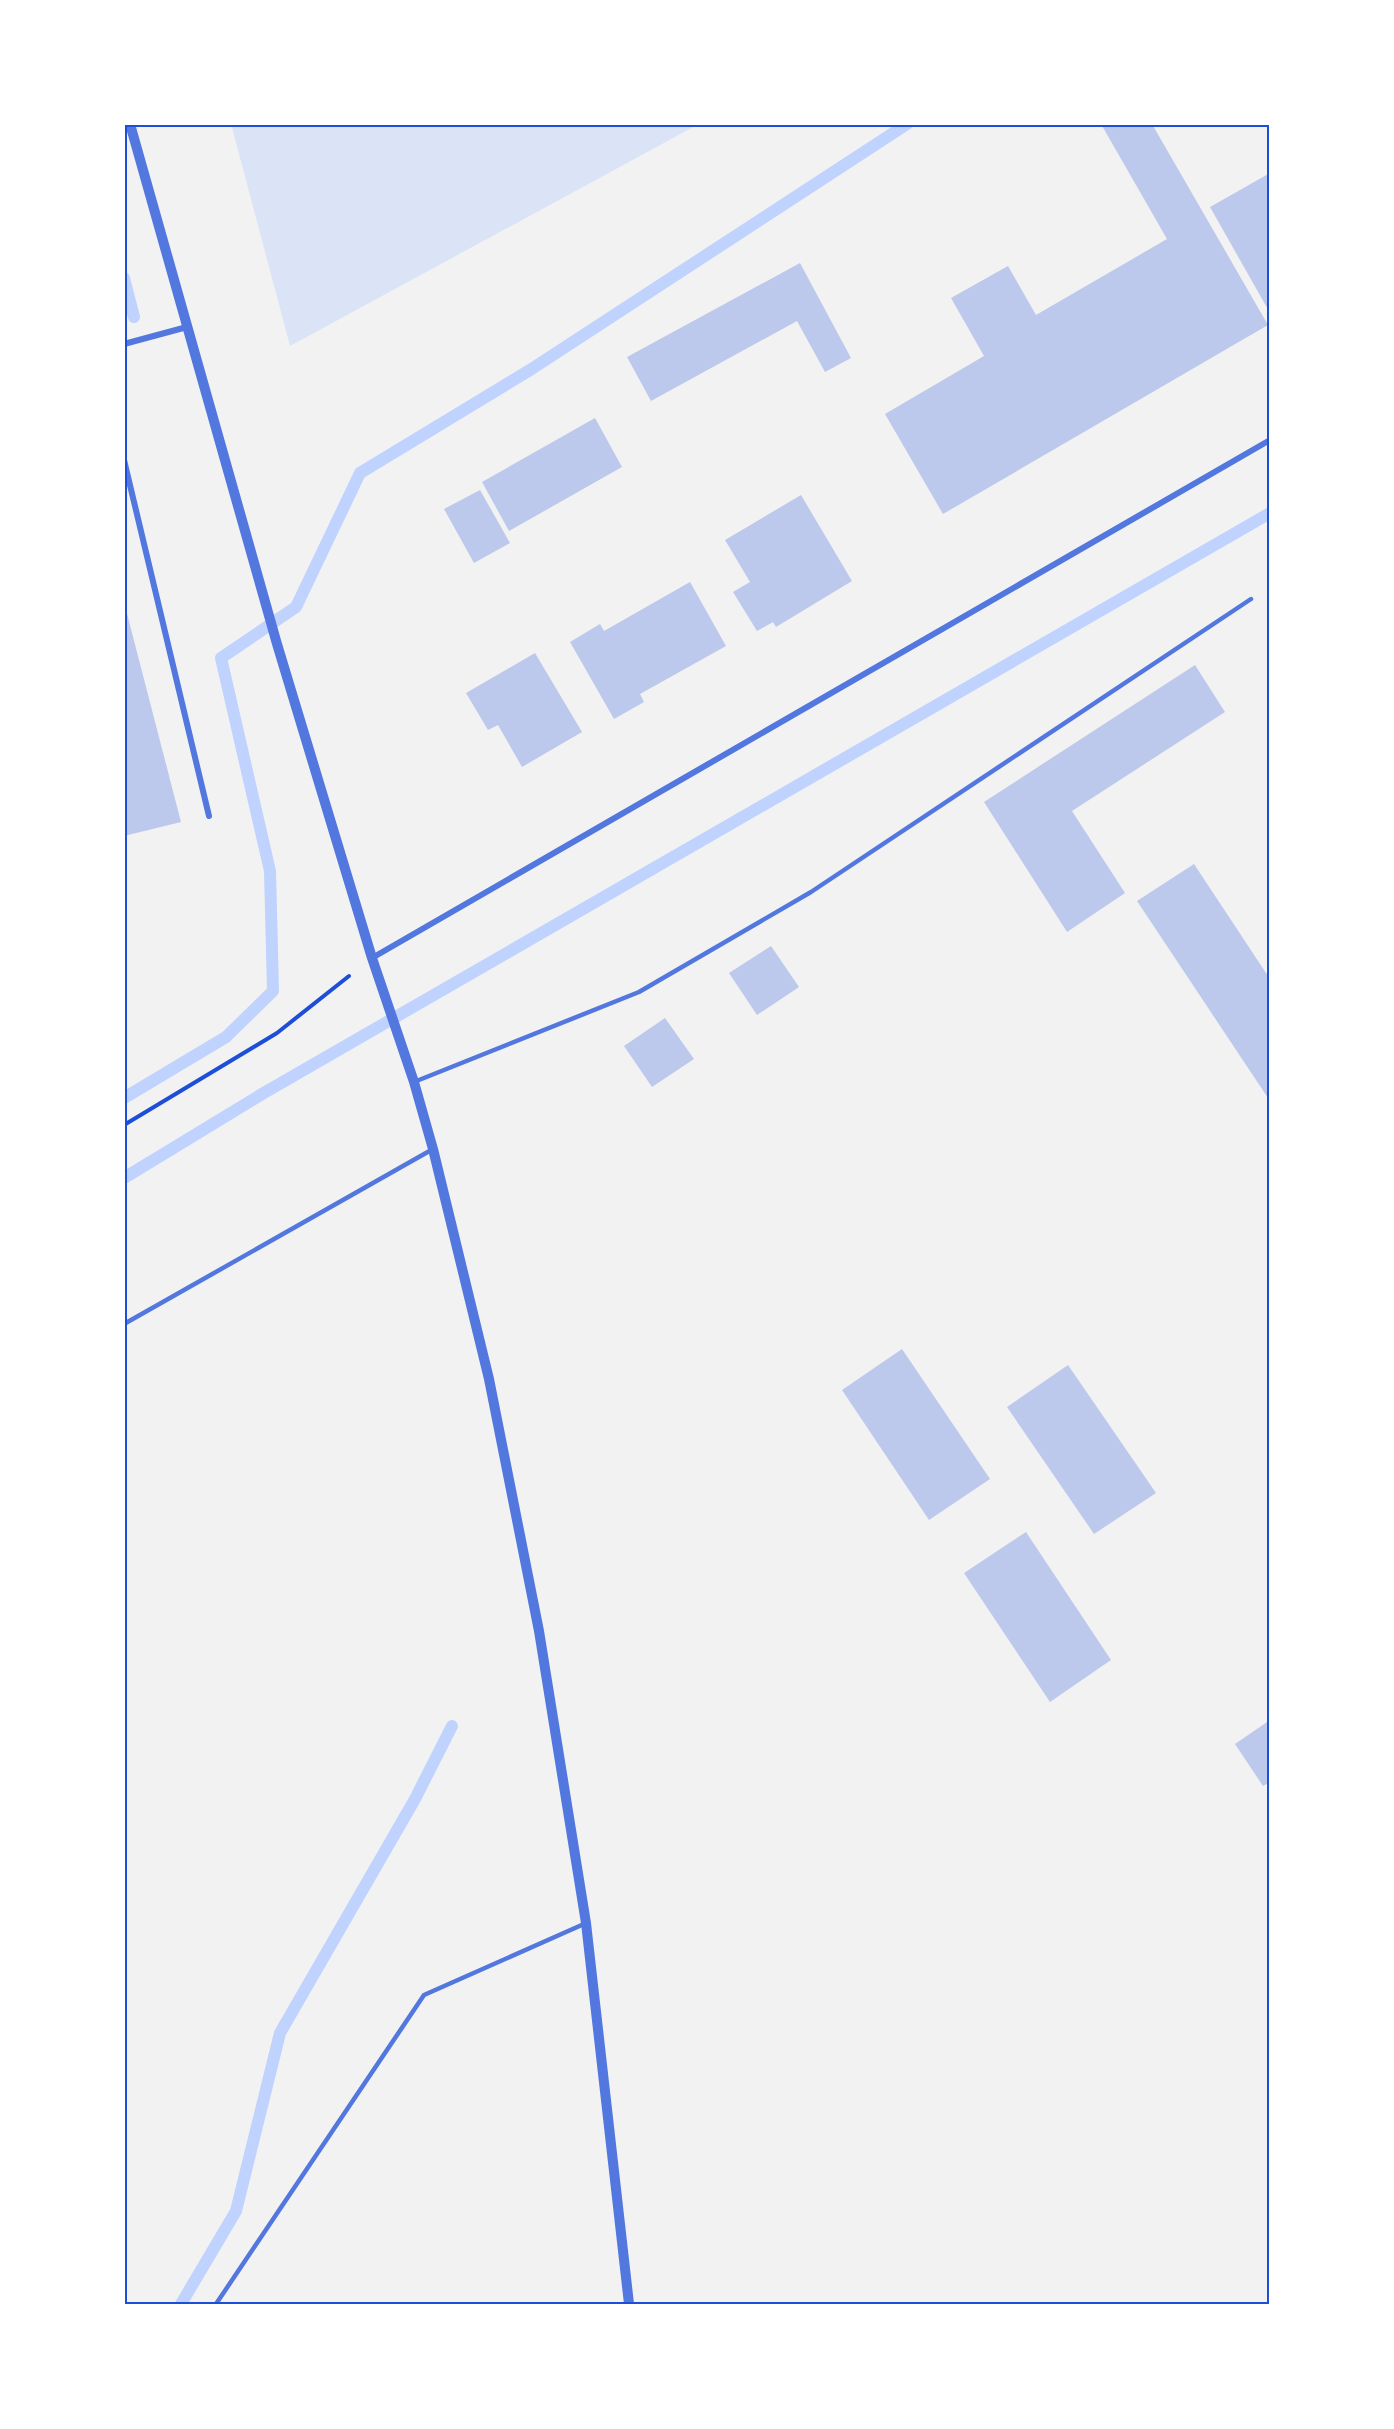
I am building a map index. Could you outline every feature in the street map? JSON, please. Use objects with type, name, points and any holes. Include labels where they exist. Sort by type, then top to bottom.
[{"type":"street","points":[[130,124],[268,614],[372,958],[414,1082],[433,1149],[489,1379],[539,1631],[586,1923],[629,2304]]},
{"type":"street","points":[[124,344],[187,327]]},
{"type":"street","points":[[372,958],[1269,440]]},
{"type":"street","points":[[124,460],[208,816]]},
{"type":"lane","points":[[414,1082],[639,992],[811,892],[1251,599]]},
{"type":"lane","points":[[124,1324],[433,1149]]},
{"type":"lane","points":[[216,2304],[424,1995],[586,1923]]},
{"type":"path","points":[[124,1125],[277,1033],[372,958]]},
{"type":"shaded area","points":[[231,124],[697,124],[697,125],[290,346]]},
{"type":"building","points":[[1101,124],[1152,124],[1268,325],[943,514],[885,414],[984,356],[951,298],[1008,266],[1036,315],[1167,239]]},
{"type":"building","points":[[1270,173],[1270,313],[1210,207]]},
{"type":"building","points":[[800,263],[851,358],[825,372],[797,321],[651,401],[627,357]]},
{"type":"building","points":[[595,418],[622,467],[509,531],[482,482]]},
{"type":"building","points":[[480,490],[510,543],[474,563],[444,509]]},
{"type":"building","points":[[801,495],[852,581],[776,627],[773,622],[757,631],[733,592],[750,582],[725,540]]},
{"type":"building","points":[[690,582],[726,646],[640,694],[644,702],[614,719],[570,642],[600,624],[604,631]]},
{"type":"building","points":[[124,602],[181,822],[124,836]]},
{"type":"building","points":[[535,653],[582,732],[522,767],[498,725],[488,730],[466,693]]},
{"type":"building","points":[[1195,665],[1225,712],[1072,811],[1125,893],[1067,932],[984,802]]},
{"type":"building","points":[[1194,864],[1270,979],[1270,1101],[1137,901]]},
{"type":"building","points":[[771,946],[799,987],[757,1015],[729,973]]},
{"type":"building","points":[[665,1018],[694,1059],[652,1087],[624,1046]]},
{"type":"building","points":[[902,1349],[990,1479],[929,1520],[842,1390]]},
{"type":"building","points":[[1068,1365],[1156,1493],[1094,1534],[1007,1407]]},
{"type":"building","points":[[1026,1532],[1111,1660],[1050,1702],[964,1573]]},
{"type":"building","points":[[1270,1720],[1270,1782],[1263,1786],[1235,1744]]},
{"type":"waterway","points":[[124,1098],[226,1037],[273,991],[270,871],[221,658],[296,607],[360,473],[530,370],[907,124]]},
{"type":"waterway","points":[[124,278],[134,317]]},
{"type":"waterway","points":[[124,1178],[262,1094],[1270,513]]},
{"type":"waterway","points":[[181,2304],[236,2211],[280,2033],[415,1799],[452,1726]]}]
